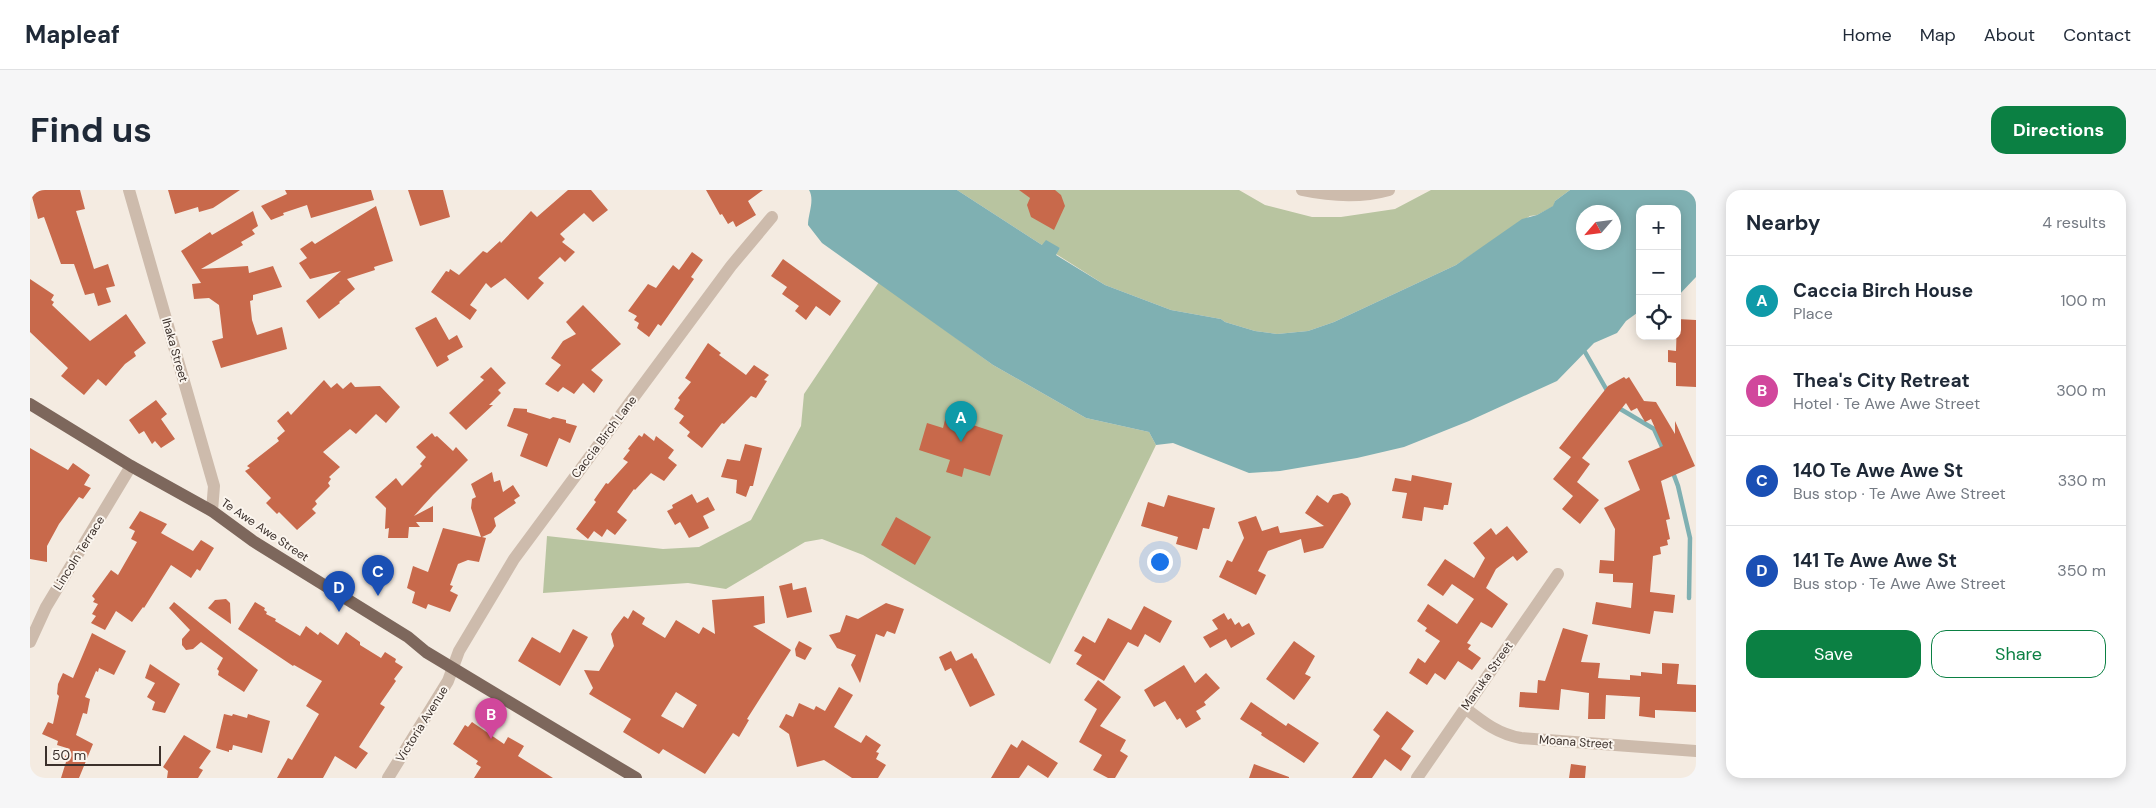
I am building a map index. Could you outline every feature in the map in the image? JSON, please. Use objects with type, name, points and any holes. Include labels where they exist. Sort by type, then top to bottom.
[{"type":"main road","name":"Te Awe Awe Street","points":[[30,404],[132,466],[212,511],[253,541],[408,638],[453,669],[636,778]]},
{"type":"street","name":"Ihaka Street","points":[[129,190],[214,486],[212,511]]},
{"type":"street","points":[[1302,190],[1335,195],[1358,195],[1389,190]]},
{"type":"street","name":"Caccia Birch Lane","points":[[453,669],[458,651],[514,559],[731,266],[772,217]]},
{"type":"street","name":"Lincoln Terrace","points":[[30,642],[46,606],[132,466]]},
{"type":"street","name":"Manuka Street","points":[[1417,778],[1558,574]]},
{"type":"street","name":"Victoria Avenue","points":[[388,778],[448,681],[453,669]]},
{"type":"street","name":"Moana Street","points":[[1465,708],[1492,728],[1507,736],[1696,751]]},
{"type":"green space","points":[[957,190],[1239,190],[1265,205],[1312,217],[1341,217],[1395,209],[1431,190],[1570,190],[1555,201],[1554,206],[1537,215],[1530,216],[1456,265],[1334,322],[1308,331],[1277,334],[1255,331],[1221,319],[1171,310],[1105,285],[1056,254],[1060,248],[1042,245]]},
{"type":"green space","points":[[879,282],[993,365],[1086,418],[1149,432],[1156,445],[1050,664],[863,555],[822,539],[805,542],[726,589],[688,583],[543,593],[547,536],[663,549],[699,547],[751,520],[801,426],[804,394]]},
{"type":"water","points":[[809,190],[957,190],[1042,245],[1046,240],[1060,248],[1056,255],[1105,285],[1171,310],[1221,319],[1255,331],[1277,334],[1308,331],[1334,322],[1456,265],[1522,219],[1537,215],[1553,206],[1555,201],[1570,190],[1696,190],[1696,277],[1681,293],[1681,205],[1636,205],[1636,314],[1626,321],[1617,333],[1594,343],[1557,381],[1469,421],[1404,447],[1357,458],[1280,471],[1249,473],[1173,443],[1156,445],[1149,432],[1086,418],[993,365],[822,243],[808,225],[811,198]]},
{"type":"building","points":[[40,190],[80,190],[85,209],[76,211],[94,269],[108,264],[115,286],[106,288],[111,302],[98,306],[94,293],[85,295],[74,264],[61,264],[44,217],[38,219],[31,193]]},
{"type":"building","points":[[168,190],[240,190],[213,208],[199,212],[198,207],[175,214]]},
{"type":"building","points":[[285,190],[371,190],[374,200],[311,218],[307,205],[283,213],[284,215],[271,220],[261,206],[287,194]]},
{"type":"building","points":[[408,190],[443,190],[450,217],[420,226]]},
{"type":"building","points":[[568,190],[591,190],[608,210],[593,222],[584,213],[560,234],[565,239],[562,242],[575,252],[565,262],[560,257],[538,278],[544,283],[528,300],[505,278],[491,288],[486,283],[470,305],[477,310],[470,320],[431,292],[446,271],[449,272],[450,269],[459,275],[483,251],[487,253],[500,241],[501,243],[531,211],[537,217]]},
{"type":"building","points":[[706,190],[763,190],[748,201],[756,215],[736,227],[733,221],[728,224],[722,214],[720,215]]},
{"type":"building","points":[[1019,190],[1055,190],[1061,195],[1065,206],[1054,230],[1031,217],[1027,205],[1030,198]]},
{"type":"building","points":[[376,206],[393,261],[374,267],[375,270],[347,279],[355,289],[319,319],[306,301],[341,271],[310,279],[299,263],[307,258],[300,249],[312,241],[315,244]]},
{"type":"building","points":[[253,211],[258,226],[252,230],[255,234],[241,242],[243,245],[201,269],[248,266],[249,273],[273,266],[282,287],[253,295],[253,300],[250,301],[252,320],[257,335],[282,327],[287,349],[221,368],[212,341],[223,338],[219,305],[209,298],[194,299],[192,284],[201,283],[181,251],[210,232],[212,235]]},
{"type":"building","points":[[692,252],[703,260],[691,277],[694,279],[661,326],[658,324],[649,337],[637,328],[639,323],[634,320],[637,316],[628,311],[648,284],[656,288],[673,265],[679,270]]},
{"type":"building","points":[[783,259],[841,301],[830,316],[816,306],[806,320],[795,311],[799,306],[782,294],[787,287],[771,276]]},
{"type":"building","points":[[30,279],[54,295],[51,300],[54,302],[52,305],[90,341],[126,314],[146,343],[134,352],[136,356],[125,364],[106,386],[98,379],[84,395],[61,376],[68,368],[30,332]]},
{"type":"building","points":[[583,305],[621,344],[591,370],[603,380],[594,393],[583,383],[574,394],[563,387],[558,392],[545,384],[561,365],[551,358],[563,341],[576,334],[566,322]]},
{"type":"building","points":[[436,317],[449,340],[457,335],[463,347],[447,356],[449,360],[437,367],[415,328]]},
{"type":"building","points":[[1681,319],[1696,320],[1696,387],[1676,386],[1676,363],[1668,362],[1668,350],[1676,351],[1676,340],[1681,340]]},
{"type":"building","points":[[708,343],[721,353],[719,355],[746,375],[754,365],[769,375],[764,380],[767,381],[756,398],[751,396],[724,424],[722,423],[702,448],[687,436],[690,432],[679,423],[684,416],[674,409],[680,400],[678,398],[691,382],[685,378]]},
{"type":"building","points":[[491,367],[506,383],[498,390],[501,393],[489,405],[493,405],[466,430],[449,413],[484,380],[480,377]]},
{"type":"building","points":[[1624,377],[1626,379],[1629,377],[1644,401],[1656,402],[1675,434],[1675,421],[1695,466],[1661,481],[1670,519],[1666,520],[1670,539],[1667,540],[1668,545],[1660,547],[1661,554],[1653,556],[1650,592],[1675,595],[1673,613],[1654,611],[1650,634],[1592,624],[1596,602],[1631,608],[1633,583],[1613,582],[1613,574],[1599,573],[1600,560],[1614,561],[1615,529],[1604,508],[1640,490],[1628,461],[1663,446],[1651,419],[1645,422],[1637,408],[1631,411],[1626,403],[1582,458],[1590,464],[1577,482],[1599,500],[1580,524],[1562,509],[1573,496],[1553,479],[1571,457],[1559,448],[1608,386]]},
{"type":"building","points":[[324,380],[331,388],[337,383],[343,389],[351,382],[355,387],[380,386],[400,407],[386,423],[376,414],[356,434],[350,429],[323,452],[340,467],[329,477],[331,479],[328,483],[330,486],[315,501],[317,504],[312,509],[316,513],[297,530],[279,512],[277,514],[266,503],[271,498],[245,471],[250,468],[247,466],[279,441],[277,438],[285,431],[277,421],[288,411],[291,415]]},
{"type":"building","points":[[156,400],[167,414],[161,419],[175,439],[161,448],[155,441],[152,444],[144,431],[139,434],[129,420]]},
{"type":"building","points":[[514,408],[527,409],[527,412],[550,419],[553,417],[566,420],[566,423],[577,426],[570,443],[559,438],[547,467],[520,456],[528,434],[507,426]]},
{"type":"building","points":[[946,416],[1003,435],[990,476],[964,468],[962,477],[946,472],[950,460],[919,450],[927,423],[943,428]]},
{"type":"building","points":[[432,433],[453,451],[456,447],[468,460],[414,516],[433,506],[433,522],[416,522],[420,527],[409,527],[408,538],[388,538],[389,528],[385,529],[386,508],[375,497],[396,478],[402,486],[422,466],[420,464],[426,457],[416,447]]},
{"type":"building","points":[[644,433],[654,441],[656,436],[674,450],[668,458],[677,465],[664,481],[651,473],[634,489],[617,512],[627,520],[615,535],[607,529],[602,537],[594,531],[588,539],[576,529],[596,502],[594,500],[606,483],[608,484],[628,462],[623,459],[630,450],[628,449],[639,435],[642,437]]},
{"type":"building","points":[[745,444],[762,448],[753,486],[750,486],[746,497],[736,493],[737,480],[721,477],[727,459],[740,461]]},
{"type":"building","points":[[30,448],[68,470],[73,463],[90,475],[84,485],[91,488],[83,499],[79,497],[59,524],[47,546],[47,562],[30,559]]},
{"type":"building","points":[[492,472],[494,482],[500,480],[503,492],[513,485],[520,496],[514,500],[516,503],[494,518],[496,526],[491,533],[482,537],[486,538],[479,562],[468,560],[458,564],[450,585],[453,586],[450,591],[458,595],[450,612],[428,604],[426,609],[412,603],[415,592],[407,588],[413,566],[428,572],[443,528],[481,537],[471,508],[472,499],[476,497],[471,484]]},
{"type":"building","points":[[1412,475],[1452,483],[1448,505],[1444,505],[1443,510],[1424,507],[1422,521],[1402,518],[1407,493],[1392,491],[1395,478],[1411,481]]},
{"type":"building","points":[[1342,493],[1348,497],[1351,504],[1323,548],[1304,553],[1301,539],[1268,551],[1258,571],[1266,575],[1256,595],[1219,577],[1227,560],[1232,562],[1244,538],[1238,522],[1256,516],[1262,531],[1278,526],[1280,533],[1324,526],[1305,513],[1317,495],[1328,503],[1333,495]]},
{"type":"building","points":[[692,494],[697,503],[708,497],[715,510],[703,516],[709,528],[689,538],[680,522],[675,525],[667,511],[673,508],[672,505]]},
{"type":"building","points":[[1168,495],[1215,508],[1209,529],[1203,528],[1197,550],[1176,544],[1178,537],[1141,526],[1148,502],[1164,507]]},
{"type":"building","points":[[140,511],[167,524],[161,533],[193,551],[201,540],[214,548],[200,571],[197,569],[191,578],[171,565],[144,608],[132,622],[116,611],[105,630],[91,623],[96,616],[92,614],[98,604],[93,602],[95,599],[92,596],[111,570],[118,575],[137,542],[131,539],[135,531],[129,528]]},
{"type":"building","points":[[896,517],[931,537],[915,565],[881,545]]},
{"type":"building","points":[[1507,526],[1528,552],[1517,561],[1513,556],[1496,569],[1486,588],[1508,604],[1492,628],[1481,622],[1467,643],[1471,645],[1468,649],[1481,658],[1472,670],[1458,661],[1445,680],[1435,673],[1427,685],[1409,673],[1418,658],[1425,663],[1440,641],[1425,631],[1427,628],[1417,621],[1428,604],[1457,624],[1474,599],[1452,584],[1443,596],[1427,585],[1445,559],[1474,578],[1485,558],[1473,543],[1491,528],[1496,535]]},
{"type":"building","points":[[792,583],[793,590],[806,587],[812,612],[787,618],[779,586]]},
{"type":"building","points":[[764,596],[765,623],[753,626],[791,650],[747,719],[749,720],[739,737],[733,733],[705,774],[663,749],[659,754],[623,732],[631,719],[589,694],[593,688],[584,670],[599,671],[614,646],[611,634],[624,616],[628,619],[633,610],[645,618],[642,624],[665,638],[676,620],[699,634],[703,627],[715,634],[712,600]],"holes":[[[676,692],[697,705],[683,728],[661,716]]]},
{"type":"building","points":[[226,599],[230,603],[231,624],[208,608],[215,600]]},
{"type":"building","points":[[174,602],[258,670],[244,692],[218,675],[219,671],[217,669],[223,658],[201,642],[193,649],[186,650],[182,645],[182,639],[190,630],[169,608]]},
{"type":"building","points":[[255,602],[265,608],[266,614],[276,619],[275,621],[300,636],[306,626],[318,635],[320,632],[338,645],[346,632],[360,642],[360,645],[381,658],[385,652],[396,659],[395,662],[403,667],[380,704],[385,707],[359,747],[368,753],[356,769],[335,756],[323,778],[277,778],[288,758],[292,760],[319,714],[306,706],[322,681],[293,666],[238,629]]},
{"type":"building","points":[[886,603],[904,609],[895,634],[887,631],[884,637],[876,634],[860,683],[851,665],[856,655],[837,648],[829,635],[840,632],[846,615],[858,619]]},
{"type":"building","points":[[1144,606],[1172,621],[1160,643],[1145,634],[1138,647],[1128,642],[1104,681],[1076,664],[1082,655],[1074,651],[1083,636],[1095,643],[1108,618],[1131,630]]},
{"type":"building","points":[[1224,613],[1228,620],[1231,618],[1235,625],[1239,622],[1242,627],[1249,623],[1255,634],[1231,648],[1226,639],[1210,648],[1203,637],[1218,629],[1212,620]]},
{"type":"building","points":[[1563,628],[1588,635],[1581,662],[1600,663],[1598,678],[1630,680],[1630,675],[1641,676],[1641,672],[1662,674],[1662,663],[1679,664],[1677,684],[1696,685],[1696,712],[1655,710],[1655,718],[1639,716],[1640,697],[1606,695],[1605,719],[1588,719],[1589,693],[1561,689],[1559,710],[1519,707],[1520,692],[1537,693],[1538,680],[1545,681]]},
{"type":"building","points":[[573,629],[588,637],[560,686],[518,661],[532,637],[560,653]]},
{"type":"building","points":[[92,633],[126,651],[114,675],[99,668],[98,672],[96,671],[85,697],[90,699],[87,714],[83,713],[76,735],[93,744],[79,778],[61,778],[66,762],[63,759],[70,749],[57,745],[58,741],[42,734],[48,722],[53,724],[59,696],[57,694],[58,684],[63,673],[73,678]]},
{"type":"building","points":[[799,641],[812,648],[805,660],[796,656],[795,649]]},
{"type":"building","points":[[1294,641],[1315,656],[1305,674],[1311,677],[1294,700],[1266,679]]},
{"type":"building","points":[[951,651],[956,661],[972,653],[995,695],[970,707],[951,668],[945,671],[939,657]]},
{"type":"building","points":[[150,664],[180,684],[165,713],[152,710],[155,702],[147,697],[155,683],[145,678]]},
{"type":"building","points":[[1184,665],[1195,683],[1206,673],[1220,688],[1204,702],[1206,705],[1196,711],[1201,719],[1186,728],[1180,718],[1177,720],[1165,701],[1154,707],[1144,690]]},
{"type":"building","points":[[1098,680],[1121,697],[1100,726],[1126,740],[1120,751],[1128,756],[1115,778],[1108,778],[1093,770],[1102,755],[1079,742],[1097,709],[1084,700]]},
{"type":"building","points":[[839,687],[853,695],[834,727],[861,743],[866,735],[881,745],[876,752],[879,753],[876,759],[886,765],[878,778],[852,778],[824,760],[797,767],[789,734],[779,727],[786,714],[793,717],[799,703],[814,710],[816,706],[825,711]]},
{"type":"building","points":[[1251,702],[1286,726],[1288,723],[1319,743],[1304,763],[1240,719]]},
{"type":"building","points":[[1387,711],[1414,731],[1401,749],[1411,756],[1401,771],[1385,759],[1372,778],[1352,778],[1380,736],[1373,730]]},
{"type":"building","points":[[224,714],[232,716],[233,714],[247,718],[248,714],[270,721],[262,753],[233,745],[232,750],[229,750],[229,752],[216,748]]},
{"type":"building","points":[[472,722],[504,744],[508,737],[524,746],[518,756],[553,778],[474,778],[481,767],[476,764],[478,761],[453,744],[465,725],[468,727]]},
{"type":"building","points":[[184,735],[211,751],[199,768],[203,770],[198,778],[167,778],[168,771],[163,767]]},
{"type":"building","points":[[1022,740],[1058,763],[1048,778],[1028,765],[1019,778],[991,778],[1011,744],[1017,748]]},
{"type":"building","points":[[1254,764],[1289,777],[1289,778],[1249,778]]},
{"type":"building","points":[[1571,764],[1586,766],[1585,778],[1569,778]]},
{"type":"waterway","points":[[1585,352],[1609,394]]},
{"type":"waterway","points":[[1617,407],[1654,429],[1664,451]]},
{"type":"waterway","points":[[1672,470],[1678,486],[1690,538],[1689,598]]},
{"type":"place","name":"Caccia Birch House","points":[[961,442]]},
{"type":"place","name":"140 Te Awe Awe St","points":[[378,596]]},
{"type":"place","name":"141 Te Awe Awe St","points":[[339,612]]},
{"type":"place","name":"Thea's City Retreat","points":[[491,739]]}]
